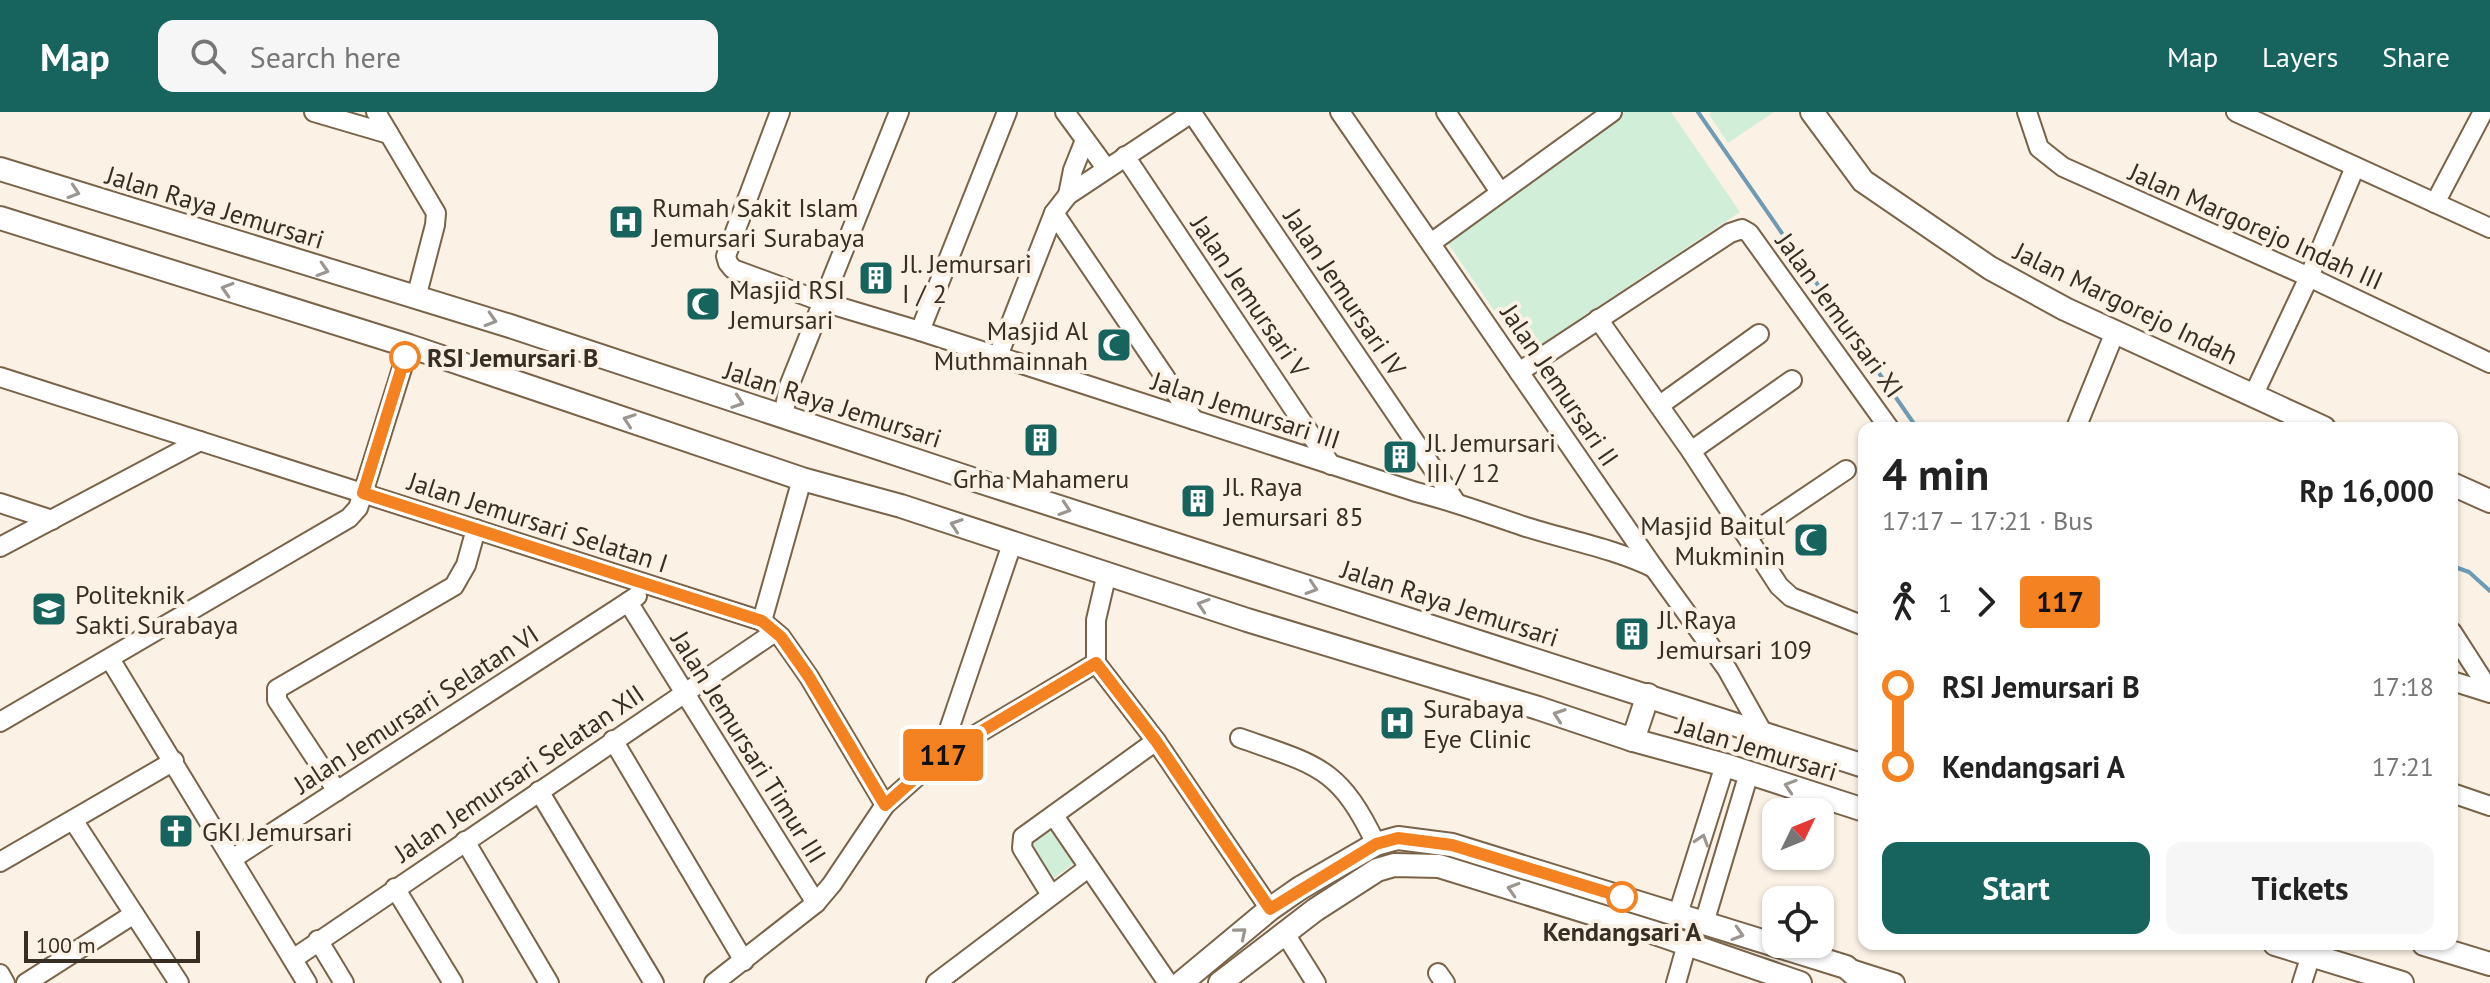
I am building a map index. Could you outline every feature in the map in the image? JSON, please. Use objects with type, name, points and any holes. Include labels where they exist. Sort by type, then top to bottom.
[{"type":"main road","name":"Jalan Margorejo Indah","points":[[1812,112],[1863,181],[2009,279],[2065,309],[2311,422]]},
{"type":"main road","name":"Jalan Raya Jemursari","points":[[0,169],[510,326],[1648,695]]},
{"type":"main road","points":[[0,218],[409,346],[802,479],[901,506],[1247,620],[1633,740],[1648,695]]},
{"type":"main road","points":[[2458,487],[2490,501]]},
{"type":"main road","name":"Jalan Jemursari","points":[[1648,695],[1858,764]]},
{"type":"main road","name":"Jalan Jemursari","points":[[1633,740],[1725,765],[1858,808]]},
{"type":"main road","points":[[1181,983],[1300,888],[1376,844],[1398,838],[1452,845],[1566,879],[1846,967],[1864,983]]},
{"type":"main road","points":[[1220,983],[1315,910],[1377,870],[1394,865],[1439,866],[1800,983]]},
{"type":"main road","points":[[1556,903],[1566,879]]},
{"type":"main road","points":[[1300,888],[1315,910]]},
{"type":"main road","points":[[2295,950],[2402,983]]},
{"type":"main road","points":[[2444,950],[2490,964]]},
{"type":"street","points":[[314,112],[389,134]]},
{"type":"street","points":[[376,112],[436,213],[416,298]]},
{"type":"street","name":"Jalan Jemursari III","points":[[780,112],[726,260],[733,269],[823,302],[1331,465],[1455,501],[1523,526],[1634,558],[1654,568]]},
{"type":"street","points":[[783,417],[789,386],[899,112]]},
{"type":"street","points":[[920,331],[1007,112]]},
{"type":"street","points":[[1065,112],[1106,168]]},
{"type":"street","points":[[998,356],[1054,213],[1068,195],[1193,112]]},
{"type":"street","name":"Jalan Jemursari IV","points":[[1193,112],[1455,501]]},
{"type":"street","name":"Jalan Jemursari II","points":[[1340,112],[1727,669],[1764,735]]},
{"type":"street","points":[[1446,112],[1500,192]]},
{"type":"street","points":[[1431,243],[1612,112]]},
{"type":"street","name":"Jalan Margorejo Indah III","points":[[2027,112],[2039,148],[2063,167],[2309,277],[2490,363]]},
{"type":"street","points":[[2236,112],[2490,228]]},
{"type":"street","points":[[2435,203],[2483,112],[2490,121]]},
{"type":"street","points":[[1068,195],[1073,170],[1085,140]]},
{"type":"street","name":"Jalan Jemursari V","points":[[1125,156],[1331,465]]},
{"type":"street","points":[[2253,396],[2309,277],[2355,167]]},
{"type":"street","points":[[1054,213],[1194,420]]},
{"type":"street","name":"Jalan Jemursari XI","points":[[1598,319],[1735,230],[1742,229],[1749,233],[1885,422]]},
{"type":"street","points":[[1519,372],[1598,319],[1660,405],[1772,576],[1791,597],[1858,624]]},
{"type":"street","points":[[2078,422],[2115,332]]},
{"type":"street","points":[[1660,405],[1759,334]]},
{"type":"street","points":[[0,722],[340,525],[358,508],[409,346]]},
{"type":"street","name":"Jalan Jemursari Selatan I","points":[[0,377],[651,585],[773,630]]},
{"type":"street","points":[[1691,451],[1792,380]]},
{"type":"street","points":[[0,547],[200,441]]},
{"type":"street","points":[[1748,536],[1846,470]]},
{"type":"street","points":[[802,479],[773,630],[809,677],[885,805]]},
{"type":"street","points":[[0,503],[52,520]]},
{"type":"street","points":[[337,791],[277,700],[277,689],[454,586],[466,565],[476,529]]},
{"type":"street","points":[[940,756],[1012,544]]},
{"type":"street","points":[[1107,573],[1096,620],[1096,663],[1156,741],[1270,909]]},
{"type":"street","points":[[628,602],[651,585]]},
{"type":"street","name":"Jalan Jemursari Selatan VI","points":[[232,859],[628,602]]},
{"type":"street","name":"Jalan Jemursari Timur III","points":[[628,602],[816,903]]},
{"type":"street","name":"Jalan Jemursari Selatan XII","points":[[293,959],[773,630]]},
{"type":"street","points":[[2458,641],[2490,692]]},
{"type":"street","points":[[110,659],[307,983]]},
{"type":"street","points":[[714,983],[816,903],[885,805],[940,756],[1096,663]]},
{"type":"street","points":[[2458,683],[2490,692]]},
{"type":"street","points":[[1702,713],[1728,707],[1735,698],[1735,687]]},
{"type":"street","points":[[1240,738],[1315,765],[1334,778],[1349,793],[1376,844]]},
{"type":"street","points":[[613,740],[744,961]]},
{"type":"street","points":[[1051,895],[1022,848],[1021,841],[1026,834],[1156,741]]},
{"type":"street","points":[[0,862],[174,761]]},
{"type":"street","points":[[1678,914],[1725,765]]},
{"type":"street","points":[[1704,923],[1749,773]]},
{"type":"street","points":[[539,791],[654,983]]},
{"type":"street","points":[[2458,795],[2490,806]]},
{"type":"street","points":[[1054,816],[1168,983]]},
{"type":"street","points":[[73,820],[177,982]]},
{"type":"street","points":[[465,841],[549,983]]},
{"type":"street","points":[[936,983],[1088,868]]},
{"type":"street","points":[[395,888],[453,983]]},
{"type":"street","points":[[26,983],[134,914]]},
{"type":"street","points":[[1284,932],[1316,983]]},
{"type":"street","points":[[318,940],[344,983]]},
{"type":"street","points":[[1676,983],[1687,944]]},
{"type":"street","points":[[2302,983],[2311,955]]},
{"type":"street","points":[[1846,967],[1895,983]]},
{"type":"street","points":[[0,974],[5,983]]},
{"type":"green space","points":[[1624,112],[1671,112],[1740,212],[1525,355],[1447,242]]},
{"type":"green space","points":[[1774,112],[1728,143],[1709,114]]},
{"type":"green space","points":[[1052,824],[1079,860],[1054,878],[1028,842]]},
{"type":"waterway","points":[[1698,112],[1913,422]]},
{"type":"waterway","points":[[2458,568],[2469,572],[2490,591]]},
{"type":"bus line","name":"117","points":[[405,357],[363,493],[762,621],[781,637],[809,677],[885,805],[940,756],[1096,663],[1156,741],[1270,909],[1376,844],[1398,838],[1452,845],[1622,897]]},
{"type":"place","name":"Rumah Sakit Islam Jemursari Surabaya","points":[[626,222]]},
{"type":"place","name":"Jl. Jemursari I / 2","points":[[876,278]]},
{"type":"place","name":"Masjid RSI Jemursari","points":[[703,304]]},
{"type":"place","name":"Masjid Al Muthmainnah","points":[[1114,345]]},
{"type":"place","name":"RSI Jemursari B","points":[[405,357]]},
{"type":"place","name":"Grha Mahameru","points":[[1041,440]]},
{"type":"place","name":"Jl. Jemursari III / 12","points":[[1400,457]]},
{"type":"place","name":"Jl. Raya Jemursari 85","points":[[1198,501]]},
{"type":"place","name":"Masjid Baitul Mukminin","points":[[1811,540]]},
{"type":"place","name":"Politeknik Sakti Surabaya","points":[[49,609]]},
{"type":"place","name":"Jl. Raya Jemursari 109","points":[[1632,634]]},
{"type":"place","name":"Surabaya Eye Clinic","points":[[1397,723]]},
{"type":"place","name":"GKI Jemursari","points":[[176,831]]},
{"type":"place","name":"Kendangsari A","points":[[1622,897]]}]
